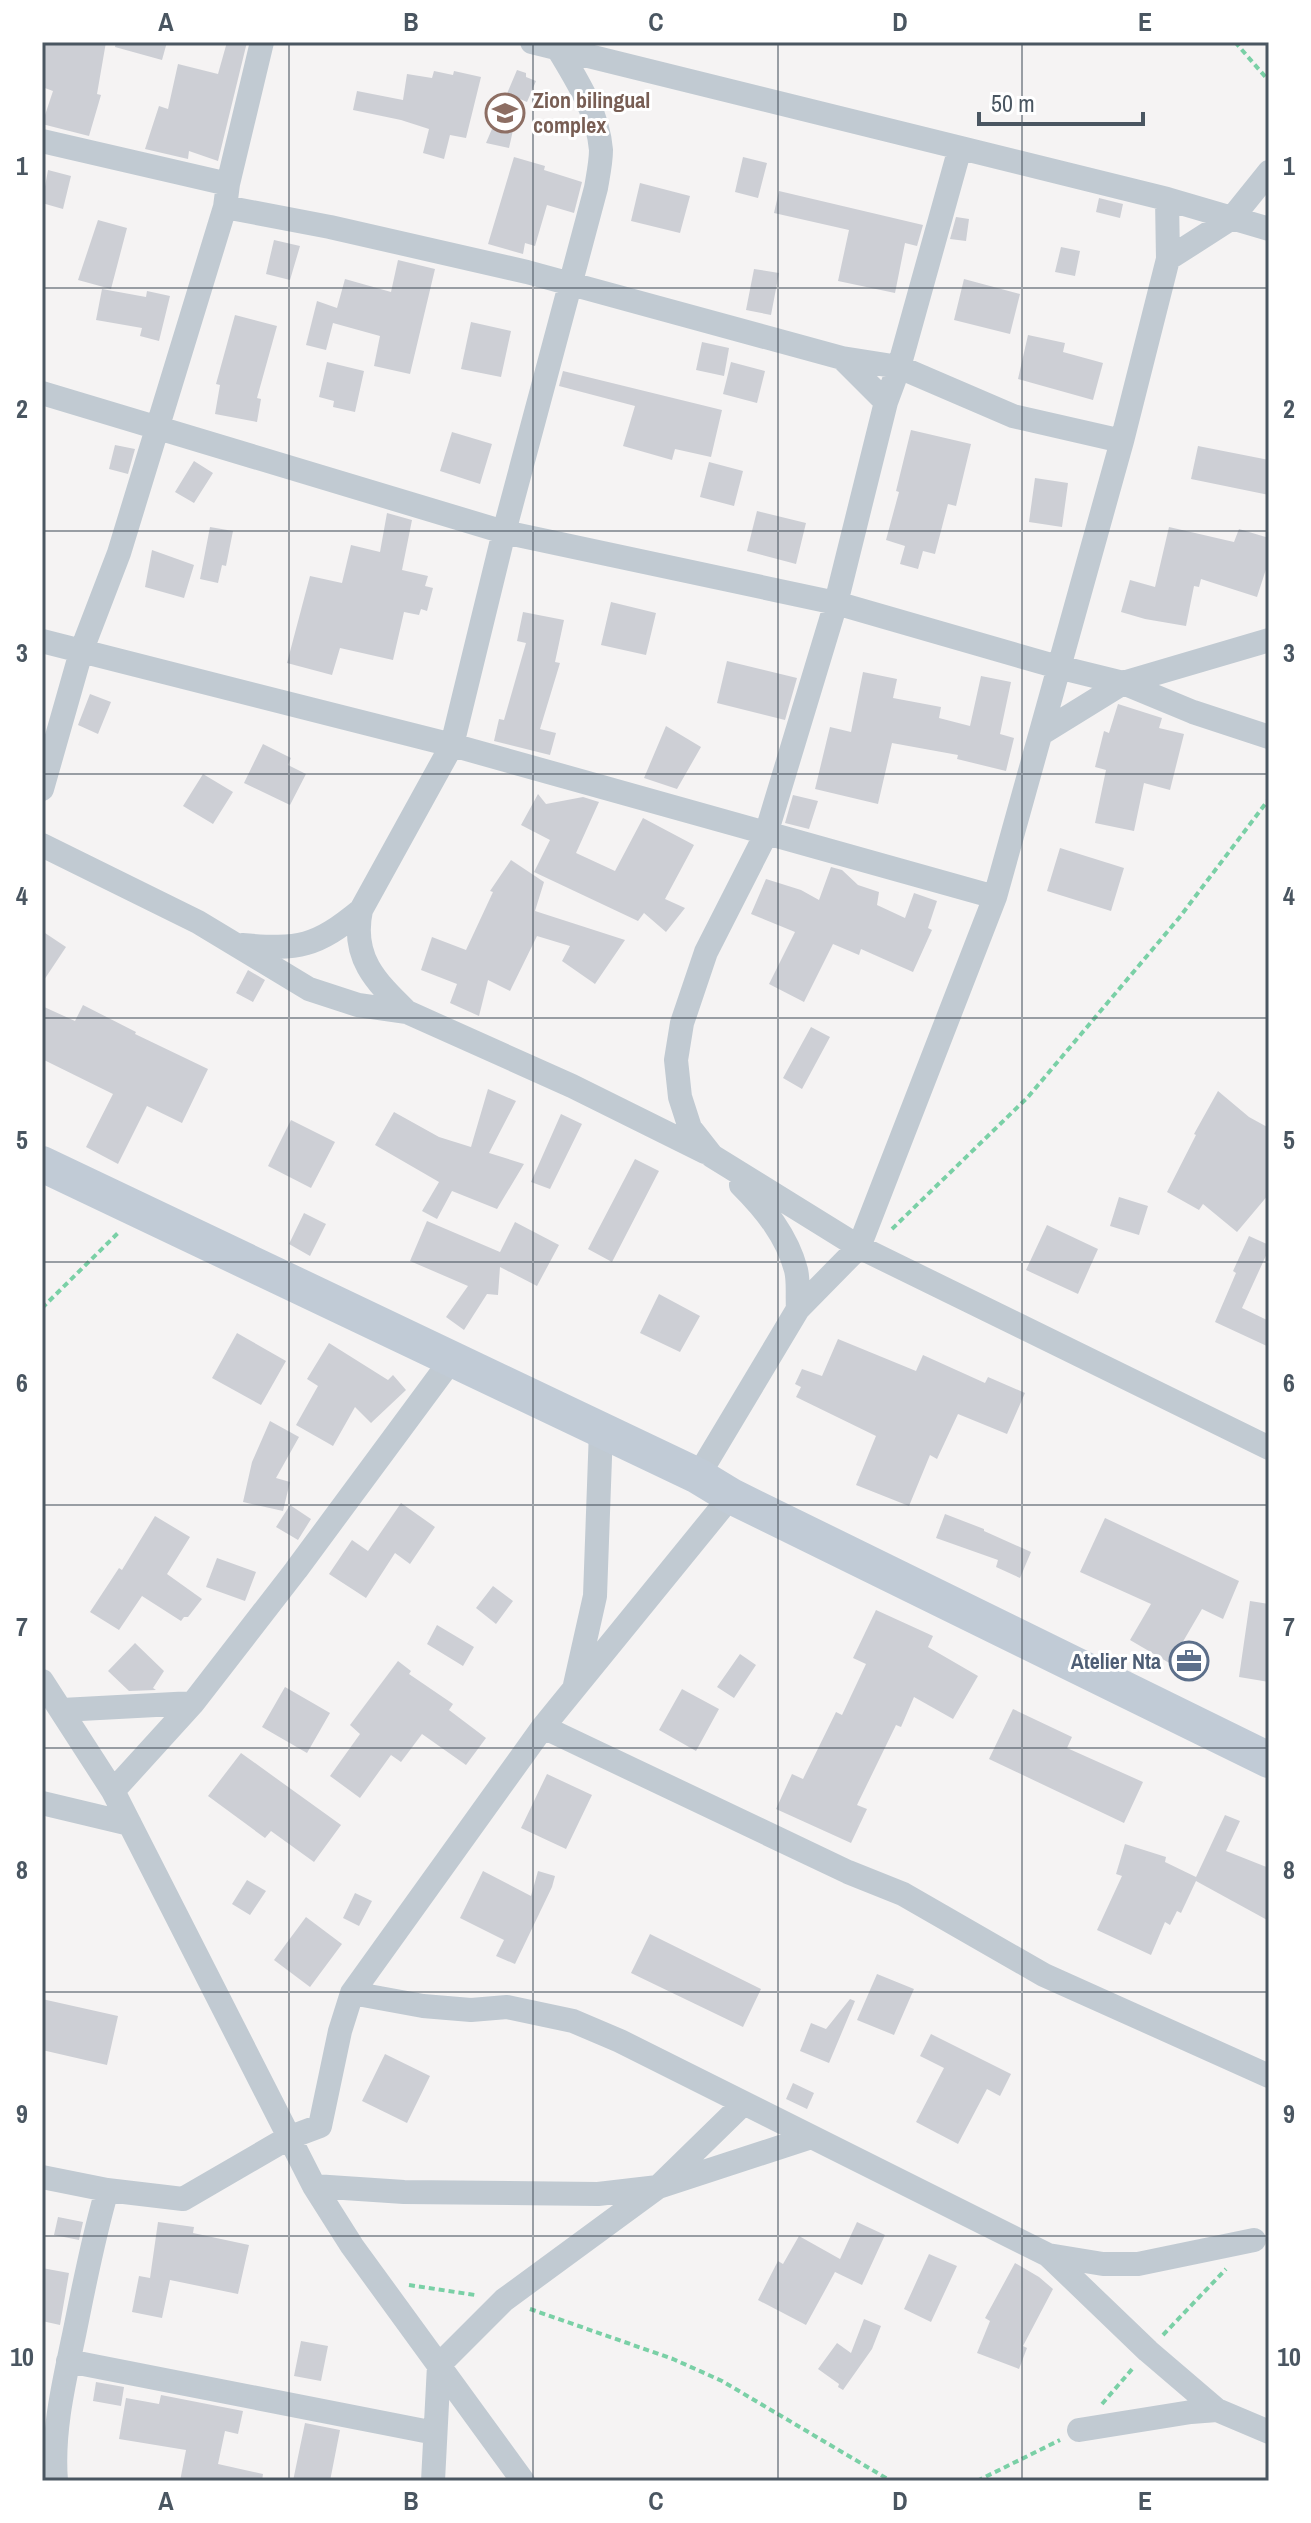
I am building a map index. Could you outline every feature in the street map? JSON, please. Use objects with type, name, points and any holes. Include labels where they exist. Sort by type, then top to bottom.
[{"type":"main road","points":[[42,1164],[698,1476],[731,1496],[1269,1760]]},
{"type":"street","points":[[42,789],[81,652],[119,553],[158,429],[226,195],[262,42]]},
{"type":"street","points":[[532,42],[1167,199],[1269,229]]},
{"type":"street","points":[[407,1012],[367,967],[359,944],[358,924],[361,910],[452,745],[504,532],[596,188],[601,151],[594,116],[557,47]]},
{"type":"street","points":[[42,141],[330,227],[527,272],[842,358],[899,367],[1013,416],[1122,441]]},
{"type":"street","points":[[798,1309],[796,1273],[784,1239],[762,1206],[712,1156],[690,1128],[680,1097],[676,1060],[680,1036],[706,952],[766,834],[836,603],[886,402],[899,367],[960,148]]},
{"type":"street","points":[[1168,259],[1232,218],[1269,172]]},
{"type":"street","points":[[698,1476],[798,1309],[859,1247],[995,897],[1122,441],[1168,259],[1167,199]]},
{"type":"street","points":[[842,358],[886,402]]},
{"type":"street","points":[[42,393],[504,532],[836,603],[1123,683],[1193,712],[1269,737]]},
{"type":"street","points":[[1042,733],[1123,683],[1269,640]]},
{"type":"street","points":[[42,641],[452,745],[995,897]]},
{"type":"street","points":[[42,845],[198,922],[309,989],[358,1005],[407,1012],[572,1086],[712,1156],[859,1247],[1269,1448]]},
{"type":"street","points":[[237,945],[275,948],[307,945],[337,930],[361,910]]},
{"type":"street","points":[[113,1791],[193,1703],[452,1359]]},
{"type":"street","points":[[573,1690],[595,1596],[601,1430]]},
{"type":"street","points":[[42,2177],[107,2190],[183,2199],[288,2138],[320,2126],[340,2031],[352,1993],[543,1727],[731,1496]]},
{"type":"street","points":[[42,1681],[113,1791],[314,2186],[352,2246],[523,2481]]},
{"type":"street","points":[[62,1710],[193,1703]]},
{"type":"street","points":[[543,1727],[848,1872],[903,1894],[1044,1975],[1269,2076]]},
{"type":"street","points":[[42,1803],[130,1824]]},
{"type":"street","points":[[352,1993],[423,2006],[471,2010],[507,2007],[573,2021],[620,2041],[1048,2255],[1103,2264],[1138,2264],[1254,2240]]},
{"type":"street","points":[[433,2481],[439,2365],[504,2300],[658,2187],[744,2103]]},
{"type":"street","points":[[314,2186],[404,2192],[598,2194],[658,2187],[811,2137]]},
{"type":"street","points":[[56,2481],[54,2453],[68,2361],[94,2233],[107,2190]]},
{"type":"street","points":[[1048,2255],[1148,2351],[1217,2410],[1269,2432]]},
{"type":"street","points":[[68,2361],[435,2433]]},
{"type":"street","points":[[1079,2430],[1217,2410]]},
{"type":"path","points":[[1233,42],[1240,46],[1269,81]]},
{"type":"path","points":[[859,1247],[893,1228],[1028,1097],[1179,918],[1269,799]]},
{"type":"path","points":[[42,1308],[140,1212]]},
{"type":"path","points":[[377,2280],[504,2300],[673,2359],[722,2381],[891,2481]]},
{"type":"building","points":[[42,42],[106,42],[97,94],[101,95],[89,136],[42,124],[53,91],[42,87]]},
{"type":"building","points":[[116,42],[167,42],[162,60],[115,47]]},
{"type":"building","points":[[227,42],[247,42],[218,161],[189,151],[188,159],[145,149],[159,106],[168,109],[178,64],[218,74]]},
{"type":"building","points":[[517,70],[536,81],[527,102],[520,99],[509,148],[486,143]]},
{"type":"building","points":[[434,71],[453,75],[454,71],[481,77],[466,138],[450,135],[444,159],[423,153],[429,129],[353,110],[357,91],[403,100],[407,74],[432,78]]},
{"type":"building","points":[[514,157],[582,182],[574,213],[547,205],[535,246],[525,243],[523,254],[488,244]]},
{"type":"building","points":[[743,157],[767,163],[758,198],[735,192]]},
{"type":"building","points":[[48,170],[71,176],[63,209],[42,203]]},
{"type":"building","points":[[640,183],[690,196],[680,233],[631,221]]},
{"type":"building","points":[[779,191],[923,225],[917,246],[905,243],[895,293],[838,281],[849,230],[774,213]]},
{"type":"building","points":[[1099,198],[1123,204],[1120,218],[1096,212]]},
{"type":"building","points":[[956,217],[969,219],[966,241],[950,239]]},
{"type":"building","points":[[98,220],[127,228],[111,289],[78,280]]},
{"type":"building","points":[[274,240],[300,246],[290,280],[266,274]]},
{"type":"building","points":[[1061,247],[1080,251],[1075,276],[1055,272]]},
{"type":"building","points":[[398,260],[435,269],[410,374],[374,366],[380,336],[333,323],[326,350],[306,345],[317,301],[337,308],[345,279],[391,292]]},
{"type":"building","points":[[754,269],[779,273],[771,315],[746,310]]},
{"type":"building","points":[[964,279],[1020,294],[1010,334],[954,320]]},
{"type":"building","points":[[102,289],[146,297],[147,291],[170,296],[159,341],[140,336],[142,328],[96,320]]},
{"type":"building","points":[[235,315],[277,326],[257,398],[261,399],[257,422],[215,414],[220,385],[216,384]]},
{"type":"building","points":[[471,322],[511,331],[501,377],[461,369]]},
{"type":"building","points":[[1028,335],[1065,343],[1063,352],[1103,363],[1093,400],[1018,379]]},
{"type":"building","points":[[702,342],[729,348],[724,376],[696,370]]},
{"type":"building","points":[[327,362],[364,371],[355,412],[333,407],[334,401],[319,397]]},
{"type":"building","points":[[731,362],[765,371],[757,403],[723,394]]},
{"type":"building","points":[[563,371],[722,410],[711,457],[675,449],[672,460],[623,446],[635,406],[559,386]]},
{"type":"building","points":[[911,430],[971,444],[956,506],[948,504],[935,554],[923,551],[918,569],[900,564],[905,546],[886,540]]},
{"type":"building","points":[[452,432],[492,444],[480,484],[440,471]]},
{"type":"building","points":[[115,445],[135,449],[128,474],[109,469]]},
{"type":"building","points":[[1198,446],[1269,460],[1269,495],[1191,479]]},
{"type":"building","points":[[194,461],[213,473],[194,503],[175,492]]},
{"type":"building","points":[[709,462],[743,471],[734,506],[700,497]]},
{"type":"building","points":[[1035,478],[1068,483],[1062,527],[1029,522]]},
{"type":"building","points":[[757,511],[806,523],[796,564],[747,551]]},
{"type":"building","points":[[387,513],[412,520],[402,570],[428,576],[425,586],[433,588],[427,611],[421,609],[419,615],[404,612],[393,660],[340,648],[332,675],[287,663],[310,576],[342,583],[351,545],[380,552]]},
{"type":"building","points":[[210,527],[233,531],[226,566],[222,565],[218,583],[200,579]]},
{"type":"building","points":[[1169,527],[1234,542],[1239,529],[1269,538],[1269,560],[1257,597],[1201,579],[1199,587],[1194,586],[1186,626],[1121,612],[1130,580],[1155,587]]},
{"type":"building","points":[[152,550],[194,565],[184,598],[145,587]]},
{"type":"building","points":[[611,602],[656,613],[646,655],[601,645]]},
{"type":"building","points":[[523,612],[564,620],[555,662],[560,663],[540,729],[556,733],[550,755],[494,741],[499,719],[504,720],[526,643],[517,641]]},
{"type":"building","points":[[727,661],[797,678],[785,720],[717,703]]},
{"type":"building","points":[[863,672],[897,679],[893,698],[941,707],[939,718],[970,726],[981,676],[1011,682],[1000,734],[1014,738],[1006,771],[957,759],[958,755],[892,743],[878,804],[815,789],[830,727],[851,732]]},
{"type":"building","points":[[90,694],[111,702],[98,734],[78,725]]},
{"type":"building","points":[[1118,704],[1162,718],[1159,728],[1184,734],[1170,790],[1144,783],[1134,831],[1095,823],[1106,770],[1095,767],[1104,731],[1109,733]]},
{"type":"building","points":[[666,726],[701,747],[677,789],[644,778]]},
{"type":"building","points":[[263,744],[291,758],[288,765],[306,774],[290,805],[244,783]]},
{"type":"building","points":[[203,774],[233,792],[213,824],[183,806]]},
{"type":"building","points":[[538,794],[546,804],[583,797],[599,802],[576,853],[615,871],[643,818],[694,845],[665,899],[685,908],[666,932],[644,913],[638,921],[534,872],[550,840],[521,825]]},
{"type":"building","points":[[793,795],[818,801],[809,829],[785,823]]},
{"type":"building","points":[[1060,848],[1124,868],[1111,911],[1047,891]]},
{"type":"building","points":[[511,860],[544,882],[535,911],[625,940],[595,984],[562,961],[570,946],[537,936],[510,991],[488,980],[479,1016],[450,1003],[457,984],[421,970],[432,937],[466,950],[493,892],[490,891]]},
{"type":"building","points":[[831,867],[842,870],[858,885],[879,892],[877,905],[905,918],[914,893],[937,901],[928,928],[932,930],[913,972],[861,949],[859,955],[833,944],[804,1002],[769,984],[795,932],[751,914],[766,879],[801,890],[819,900]]},
{"type":"building","points":[[42,931],[66,947],[42,983]]},
{"type":"building","points":[[248,970],[265,980],[253,1002],[236,993]]},
{"type":"building","points":[[83,1005],[208,1069],[182,1123],[147,1106],[118,1164],[86,1147],[113,1094],[42,1059],[42,1006],[75,1021]]},
{"type":"building","points":[[811,1027],[830,1037],[802,1089],[783,1078]]},
{"type":"building","points":[[488,1089],[516,1101],[489,1153],[524,1164],[497,1209],[452,1191],[437,1219],[422,1211],[439,1182],[375,1145],[394,1112],[439,1137],[471,1147]]},
{"type":"building","points":[[1218,1091],[1249,1117],[1269,1128],[1269,1194],[1237,1232],[1203,1204],[1199,1210],[1167,1192]]},
{"type":"building","points":[[561,1114],[582,1124],[550,1189],[531,1182]]},
{"type":"building","points":[[291,1120],[335,1142],[311,1188],[268,1166]]},
{"type":"building","points":[[635,1159],[659,1171],[612,1262],[588,1249]]},
{"type":"building","points":[[1119,1197],[1148,1206],[1139,1235],[1110,1226]]},
{"type":"building","points":[[304,1213],[326,1224],[310,1256],[289,1244]]},
{"type":"building","points":[[427,1221],[500,1252],[515,1222],[559,1245],[537,1286],[500,1267],[498,1295],[487,1294],[464,1330],[446,1317],[468,1286],[410,1261]]},
{"type":"building","points":[[1047,1225],[1098,1249],[1078,1294],[1026,1270]]},
{"type":"building","points":[[1249,1236],[1269,1245],[1269,1249],[1242,1308],[1269,1321],[1269,1347],[1215,1322]]},
{"type":"building","points":[[659,1294],[700,1316],[680,1352],[640,1333]]},
{"type":"building","points":[[237,1333],[286,1361],[261,1405],[212,1378]]},
{"type":"building","points":[[838,1339],[916,1371],[923,1355],[985,1383],[988,1377],[1025,1393],[1007,1434],[958,1414],[937,1459],[930,1455],[909,1506],[856,1485],[876,1436],[796,1397],[801,1387],[795,1384],[802,1369],[822,1376]]},
{"type":"building","points":[[329,1343],[388,1380],[393,1375],[406,1390],[371,1423],[355,1407],[333,1446],[296,1425],[318,1386],[307,1379]]},
{"type":"building","points":[[270,1421],[299,1437],[276,1478],[290,1482],[283,1511],[243,1502],[252,1462]]},
{"type":"building","points":[[401,1503],[435,1527],[410,1564],[395,1553],[366,1598],[329,1574],[352,1540],[368,1551]]},
{"type":"building","points":[[290,1505],[311,1519],[298,1540],[276,1527]]},
{"type":"building","points":[[945,1514],[1031,1552],[1020,1578],[996,1567],[998,1560],[936,1538]]},
{"type":"building","points":[[155,1516],[190,1537],[167,1574],[202,1599],[181,1621],[142,1596],[119,1630],[90,1612],[119,1568],[122,1570]]},
{"type":"building","points":[[1105,1518],[1239,1581],[1223,1619],[1202,1609],[1181,1645],[1208,1656],[1198,1680],[1130,1640],[1151,1604],[1080,1572]]},
{"type":"building","points":[[217,1558],[256,1572],[245,1601],[206,1587]]},
{"type":"building","points":[[493,1586],[513,1601],[496,1624],[476,1608]]},
{"type":"building","points":[[1250,1601],[1269,1604],[1269,1682],[1239,1677]]},
{"type":"building","points":[[876,1610],[933,1636],[928,1647],[978,1676],[953,1719],[914,1697],[901,1727],[896,1725],[857,1805],[867,1809],[851,1843],[776,1809],[792,1774],[803,1779],[836,1712],[842,1715],[866,1664],[853,1658]]},
{"type":"building","points":[[437,1625],[474,1647],[463,1666],[427,1644]]},
{"type":"building","points":[[135,1643],[164,1671],[153,1688],[156,1690],[129,1691],[108,1671]]},
{"type":"building","points":[[740,1654],[756,1665],[734,1698],[717,1687]]},
{"type":"building","points":[[398,1661],[411,1671],[409,1674],[453,1704],[449,1710],[486,1738],[466,1765],[422,1734],[401,1762],[391,1755],[360,1798],[330,1776],[360,1734],[350,1725]]},
{"type":"building","points":[[285,1687],[330,1713],[307,1753],[262,1727]]},
{"type":"building","points":[[682,1689],[719,1709],[696,1751],[659,1730]]},
{"type":"building","points":[[1013,1709],[1072,1737],[1067,1748],[1143,1782],[1124,1823],[989,1759]]},
{"type":"building","points":[[241,1753],[341,1825],[314,1862],[271,1831],[265,1838],[208,1796]]},
{"type":"building","points":[[547,1774],[592,1795],[566,1849],[521,1828]]},
{"type":"building","points":[[1225,1815],[1240,1821],[1226,1851],[1269,1868],[1269,1921],[1196,1881],[1181,1913],[1177,1911],[1170,1925],[1165,1922],[1151,1955],[1097,1930],[1122,1876],[1116,1874],[1125,1844],[1166,1857],[1165,1862],[1196,1877]]},
{"type":"building","points":[[483,1871],[531,1896],[538,1871],[555,1876],[515,1964],[496,1956],[504,1940],[460,1918]]},
{"type":"building","points":[[247,1880],[266,1891],[250,1915],[232,1904]]},
{"type":"building","points":[[355,1893],[372,1901],[359,1926],[343,1918]]},
{"type":"building","points":[[306,1917],[342,1944],[310,1987],[274,1960]]},
{"type":"building","points":[[650,1934],[761,1989],[743,2027],[631,1973]]},
{"type":"building","points":[[877,1974],[914,1989],[894,2035],[857,2020]]},
{"type":"building","points":[[42,1999],[118,2016],[107,2065],[42,2050]]},
{"type":"building","points":[[850,1999],[855,2001],[829,2063],[800,2051],[811,2023],[826,2029]]},
{"type":"building","points":[[931,2034],[1011,2074],[1000,2096],[987,2089],[958,2144],[916,2122],[944,2068],[920,2056]]},
{"type":"building","points":[[385,2054],[430,2076],[407,2123],[362,2101]]},
{"type":"building","points":[[793,2083],[814,2093],[807,2109],[786,2099]]},
{"type":"building","points":[[58,2217],[83,2222],[79,2240],[54,2235]]},
{"type":"building","points":[[158,2222],[194,2227],[193,2233],[249,2245],[238,2294],[170,2280],[162,2318],[132,2312],[139,2276],[150,2278]]},
{"type":"building","points":[[857,2222],[885,2235],[862,2285],[835,2272],[806,2325],[758,2300],[778,2261],[783,2264],[799,2236],[840,2259]]},
{"type":"building","points":[[929,2254],[957,2266],[931,2322],[904,2309]]},
{"type":"building","points":[[1015,2263],[1053,2289],[1023,2346],[1027,2348],[1019,2369],[977,2353],[990,2321],[985,2318]]},
{"type":"building","points":[[42,2268],[69,2273],[60,2325],[42,2321]]},
{"type":"building","points":[[864,2319],[881,2326],[872,2349],[843,2390],[818,2369],[837,2343],[851,2353]]},
{"type":"building","points":[[301,2341],[328,2346],[321,2381],[294,2376]]},
{"type":"building","points":[[96,2382],[124,2387],[121,2406],[93,2401]]},
{"type":"building","points":[[161,2395],[243,2411],[238,2434],[225,2431],[218,2464],[263,2474],[262,2481],[180,2481],[186,2450],[119,2439],[126,2398],[159,2404]]},
{"type":"building","points":[[305,2423],[340,2430],[330,2481],[293,2481]]},
{"type":"place","name":"Zion bilingual complex","points":[[505,113]]},
{"type":"place","name":"Atelier Nta","points":[[1189,1661]]}]
